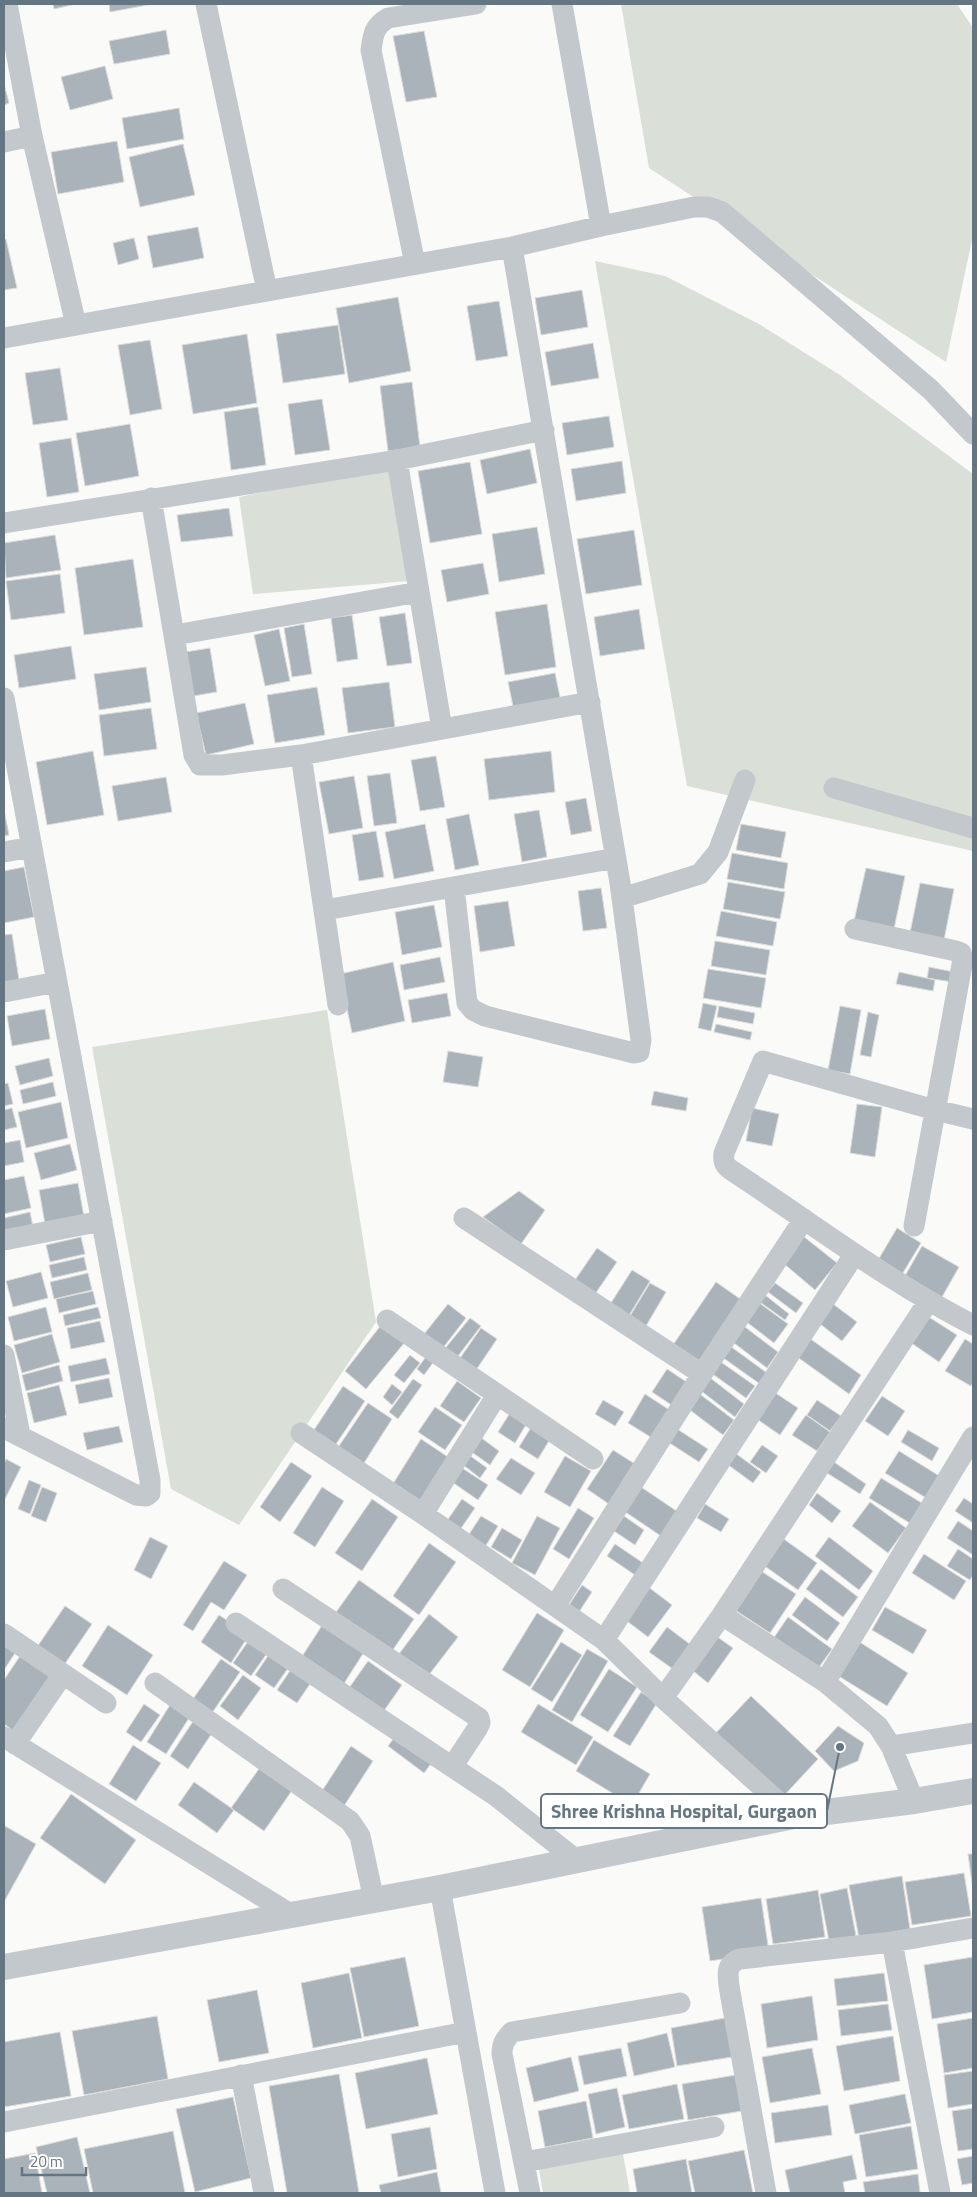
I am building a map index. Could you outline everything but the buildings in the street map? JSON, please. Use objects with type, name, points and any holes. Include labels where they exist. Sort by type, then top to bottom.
[{"type":"street","points":[[6,4],[32,136],[76,325]]},
{"type":"street","points":[[206,4],[267,291]]},
{"type":"street","points":[[415,264],[371,50],[373,33],[380,22],[388,18],[476,4]]},
{"type":"street","points":[[562,4],[601,226]]},
{"type":"street","points":[[4,142],[32,136]]},
{"type":"street","points":[[4,338],[512,247],[694,207],[708,207],[722,212],[932,390],[973,434]]},
{"type":"street","points":[[454,887],[467,1002],[474,1010],[485,1016],[634,1053],[639,1052],[641,1040],[616,858],[512,247]]},
{"type":"street","points":[[4,523],[397,460],[544,430]]},
{"type":"street","points":[[397,460],[442,729]]},
{"type":"street","points":[[151,498],[194,755],[200,765],[222,765],[301,755],[590,702]]},
{"type":"street","points":[[175,635],[419,592]]},
{"type":"street","points":[[4,698],[150,1480],[150,1493],[146,1496],[136,1495],[12,1432],[4,1355]]},
{"type":"street","points":[[301,755],[338,1005]]},
{"type":"street","points":[[622,898],[700,874],[718,852],[745,780]]},
{"type":"street","points":[[834,788],[973,828]]},
{"type":"street","points":[[4,852],[32,847]]},
{"type":"street","points":[[325,910],[616,858]]},
{"type":"street","points":[[855,929],[961,953],[963,959],[914,1226]]},
{"type":"street","points":[[4,992],[57,982]]},
{"type":"street","points":[[973,1119],[764,1061],[724,1153],[723,1160],[725,1166],[854,1255],[928,1302],[973,1325]]},
{"type":"street","points":[[464,1218],[702,1374]]},
{"type":"street","points":[[555,1606],[702,1374],[804,1219]]},
{"type":"street","points":[[4,1240],[102,1221]]},
{"type":"street","points":[[604,1640],[854,1255]]},
{"type":"street","points":[[663,1698],[722,1616],[928,1302]]},
{"type":"street","points":[[387,1320],[593,1459]]},
{"type":"street","points":[[422,1514],[497,1395]]},
{"type":"street","points":[[301,1434],[422,1514],[604,1640],[663,1698],[794,1816]]},
{"type":"street","points":[[825,1682],[973,1437]]},
{"type":"street","points":[[283,1589],[479,1718],[480,1723],[477,1729],[452,1767]]},
{"type":"street","points":[[722,1616],[825,1682],[878,1726],[891,1746],[914,1802]]},
{"type":"street","points":[[236,1623],[496,1796],[575,1860]]},
{"type":"street","points":[[4,1634],[106,1703]]},
{"type":"street","points":[[63,1674],[9,1741],[292,1915]]},
{"type":"street","points":[[155,1682],[350,1822],[360,1836],[374,1900]]},
{"type":"street","points":[[891,1746],[973,1733]]},
{"type":"street","points":[[4,1967],[440,1888],[794,1816],[914,1802],[973,1791]]},
{"type":"street","points":[[440,1888],[494,2193]]},
{"type":"street","points":[[766,2193],[730,1992],[728,1971],[730,1965],[740,1959],[892,1942],[973,1928]]},
{"type":"street","points":[[892,1942],[940,2193]]},
{"type":"street","points":[[530,2193],[502,2054],[502,2045],[506,2037],[512,2032],[680,2003]]},
{"type":"street","points":[[4,2122],[466,2032]]},
{"type":"street","points":[[241,2075],[264,2193]]},
{"type":"street","points":[[524,2162],[714,2127]]},
{"type":"shaded area","points":[[621,4],[957,4],[973,28],[973,235],[946,362],[649,168]]},
{"type":"shaded area","points":[[595,261],[665,276],[759,324],[840,375],[973,474],[973,851],[687,786]]},
{"type":"shaded area","points":[[390,467],[409,581],[253,594],[239,497]]},
{"type":"shaded area","points":[[327,1010],[376,1322],[239,1525],[171,1489],[92,1047]]},
{"type":"shaded area","points":[[623,2154],[630,2193],[543,2193],[539,2169]]},
{"type":"place","name":"Shree Krishna Hospital, Gurgaon","points":[[840,1747]]}]
